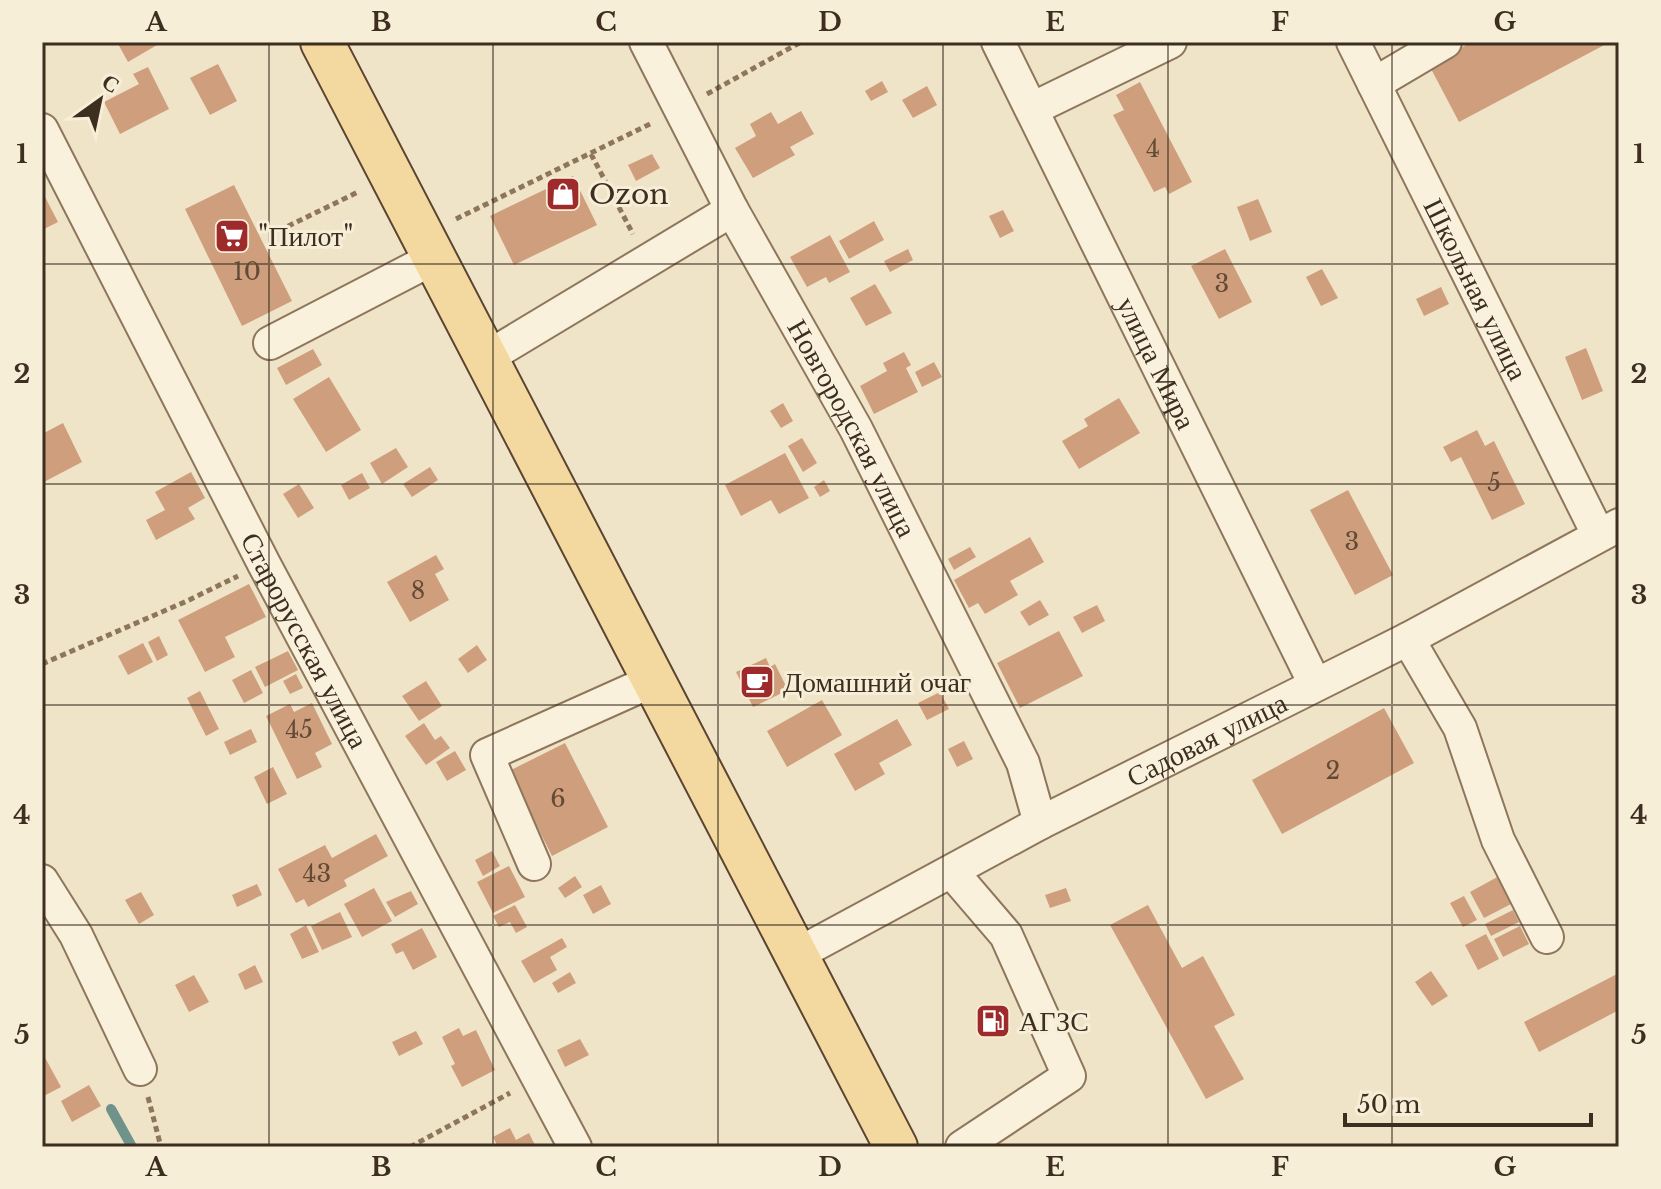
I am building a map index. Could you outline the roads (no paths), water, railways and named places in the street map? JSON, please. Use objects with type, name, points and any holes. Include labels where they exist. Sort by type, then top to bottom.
[{"type":"main road","points":[[322,42],[794,956],[896,1147]]},
{"type":"street","name":"Новгородская улица","points":[[646,42],[732,210],[870,457],[1023,763],[1040,823]]},
{"type":"street","name":"улица Мира","points":[[998,42],[1315,684]]},
{"type":"street","points":[[1032,109],[1170,42]]},
{"type":"street","name":"Школьная улица","points":[[1353,42],[1609,530]]},
{"type":"street","points":[[1374,84],[1445,42]]},
{"type":"street","name":"Старорусская улица","points":[[42,130],[264,564],[575,1147]]},
{"type":"street","points":[[486,358],[732,210]]},
{"type":"street","points":[[270,343],[434,258]]},
{"type":"street","name":"Садовая улица","points":[[794,956],[1040,823],[1408,639],[1609,530]]},
{"type":"street","points":[[1408,639],[1460,728],[1498,840],[1547,937]]},
{"type":"street","points":[[534,864],[487,755],[652,681]]},
{"type":"street","points":[[952,872],[1006,935],[1069,1076],[962,1147]]},
{"type":"street","points":[[42,881],[76,935],[140,1069]]},
{"type":"waterway","points":[[111,1109],[132,1147]]},
{"type":"place","name":"Ozon","points":[[563,194]]},
{"type":"place","name":"\"Пилот\"","points":[[232,236]]},
{"type":"place","name":"Домашний очаг","points":[[757,682]]},
{"type":"place","name":"АГЗС","points":[[993,1021]]}]
